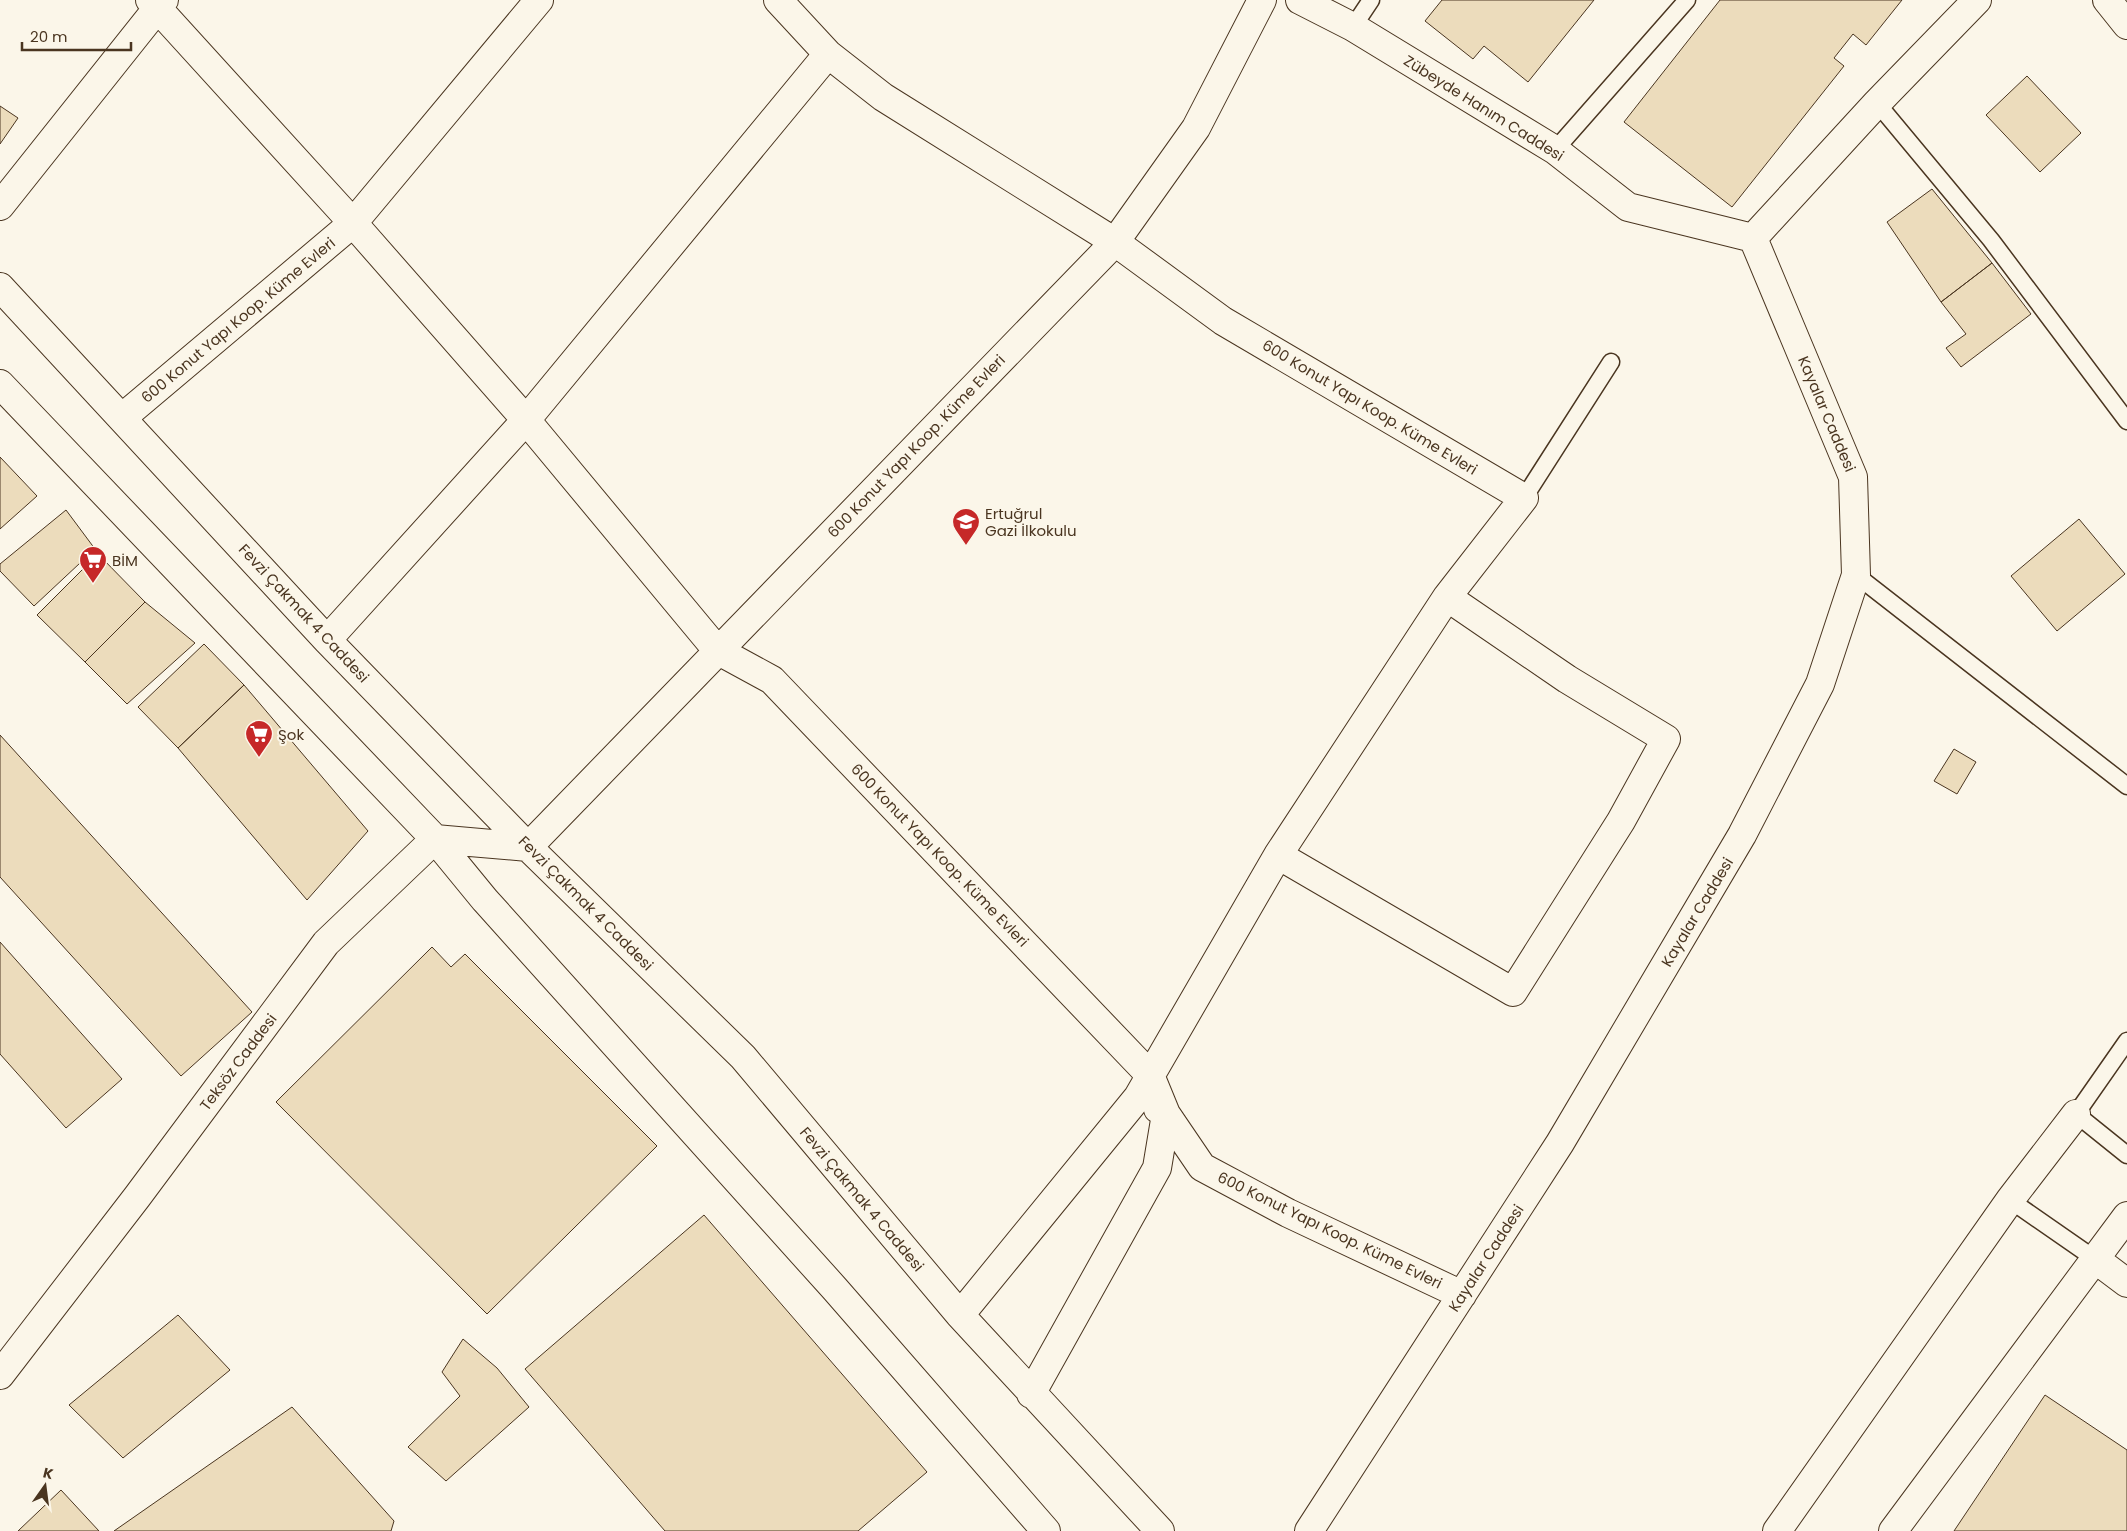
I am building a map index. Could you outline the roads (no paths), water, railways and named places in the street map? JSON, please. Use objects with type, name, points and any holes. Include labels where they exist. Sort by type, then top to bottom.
[{"type":"street","name":"600 Konut Yapı Koop. Küme Evleri","points":[[123,417],[353,223],[539,0]]},
{"type":"street","name":"600 Konut Yapı Koop. Küme Evleri","points":[[778,0],[828,54],[883,97],[1115,242],[1223,321],[1524,498]]},
{"type":"street","name":"600 Konut Yapı Koop. Küme Evleri","points":[[528,847],[717,650],[1115,242],[1196,128],[1262,0]]},
{"type":"street","name":"Zübeyde Hanım Caddesi","points":[[1300,0],[1353,27],[1555,150],[1628,207],[1753,238]]},
{"type":"street","points":[[1753,238],[1877,103],[1977,0]]},
{"type":"street","points":[[2107,0],[2127,25]]},
{"type":"street","name":"600 Konut Yapı Koop. Küme Evleri","points":[[0,206],[157,3],[526,420],[717,650],[772,680],[1144,1086],[1166,1114],[1202,1167],[1288,1213],[1462,1295]]},
{"type":"street","points":[[327,640],[526,420],[828,54]]},
{"type":"street","name":"Kayalar Caddesi","points":[[1309,1531],[1560,1143],[1742,835],[1820,684],[1856,575],[1853,477],[1753,238]]},
{"type":"street","name":"Fevzi Çakmak 4 Caddesi","points":[[0,287],[123,417],[327,640],[528,847],[743,1057],[960,1315],[1031,1394],[1160,1531]]},
{"type":"street","points":[[0,384],[435,839],[486,900],[835,1289],[1046,1531]]},
{"type":"street","points":[[960,1315],[1144,1086],[1278,855],[1447,597],[1524,498]]},
{"type":"street","points":[[1278,855],[1514,992],[1621,822],[1666,739],[1567,679],[1447,597]]},
{"type":"street","points":[[435,839],[528,847]]},
{"type":"street","name":"Teksöz Caddesi","points":[[0,1375],[137,1197],[326,943],[435,839]]},
{"type":"street","points":[[1031,1394],[1157,1168],[1166,1114]]},
{"type":"street","points":[[1777,1531],[2010,1200],[2076,1114]]},
{"type":"street","points":[[1892,1531],[2127,1216]]},
{"type":"street","points":[[2095,1259],[2127,1283]]},
{"type":"lane","points":[[1353,27],[1371,0]]},
{"type":"lane","points":[[1555,150],[1687,0]]},
{"type":"lane","points":[[1877,103],[1991,240],[2127,420]]},
{"type":"lane","points":[[1524,498],[1611,362]]},
{"type":"lane","points":[[1856,575],[2127,786]]},
{"type":"lane","points":[[2127,1042],[2076,1114],[2127,1155]]},
{"type":"lane","points":[[2010,1200],[2095,1259]]},
{"type":"place","name":"Ertuğrul Gazi İlkokulu","points":[[966,546]]},
{"type":"place","name":"BİM","points":[[93,584]]},
{"type":"place","name":"Şok","points":[[259,758]]}]
